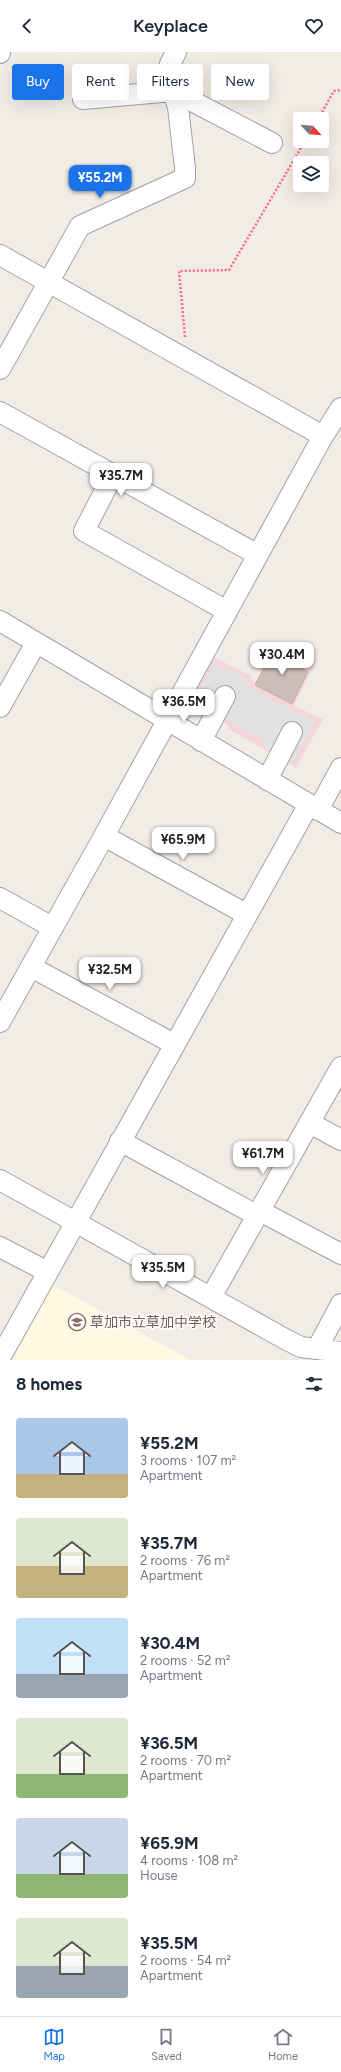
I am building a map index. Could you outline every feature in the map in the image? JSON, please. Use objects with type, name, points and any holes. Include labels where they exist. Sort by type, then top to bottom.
[{"type":"street","points":[[170,64],[176,52]]},
{"type":"street","points":[[0,369],[80,226],[185,178],[178,107],[176,100]]},
{"type":"street","points":[[190,100],[272,142]]},
{"type":"street","points":[[0,255],[323,436]]},
{"type":"street","points":[[0,1022],[168,721],[199,679],[227,611],[323,436],[341,408]]},
{"type":"street","points":[[0,412],[258,555]]},
{"type":"street","points":[[113,475],[84,531],[227,611]]},
{"type":"street","points":[[0,621],[341,824]]},
{"type":"street","points":[[0,707],[36,643]]},
{"type":"street","points":[[201,741],[225,696]]},
{"type":"street","points":[[267,780],[292,732]]},
{"type":"street","points":[[0,1358],[246,914],[313,807],[341,768]]},
{"type":"street","points":[[104,836],[246,914]]},
{"type":"street","points":[[0,898],[52,927]]},
{"type":"street","points":[[31,967],[174,1044]]},
{"type":"street","points":[[211,1297],[341,1068]]},
{"type":"street","points":[[310,1123],[341,1140]]},
{"type":"street","points":[[120,1141],[259,1214],[341,1254]]},
{"type":"street","points":[[2,1186],[75,1222],[301,1347],[341,1352]]},
{"type":"street","points":[[0,1247],[48,1272]]},
{"type":"street","points":[[317,1349],[341,1304]]},
{"type":"path","points":[[322,112],[334,91],[341,90]]},
{"type":"path","points":[[187,360],[179,271],[229,270],[301,148]]},
{"type":"shaded area","points":[[278,642],[317,659],[294,706],[323,719],[296,768],[229,729],[226,723],[193,707],[190,701],[213,657],[250,675],[254,684]]},
{"type":"shaded area","points":[[213,663],[246,679],[249,687],[314,722],[293,762],[263,746],[265,741],[193,702]]},
{"type":"shaded area","name":"草加市立草加中学校","points":[[53,1285],[190,1360],[12,1360]]},
{"type":"building","points":[[275,647],[294,657],[291,663],[308,672],[292,704],[255,685]]},
{"type":"place","name":"草加市立草加中学校","points":[[77,1322]]}]
